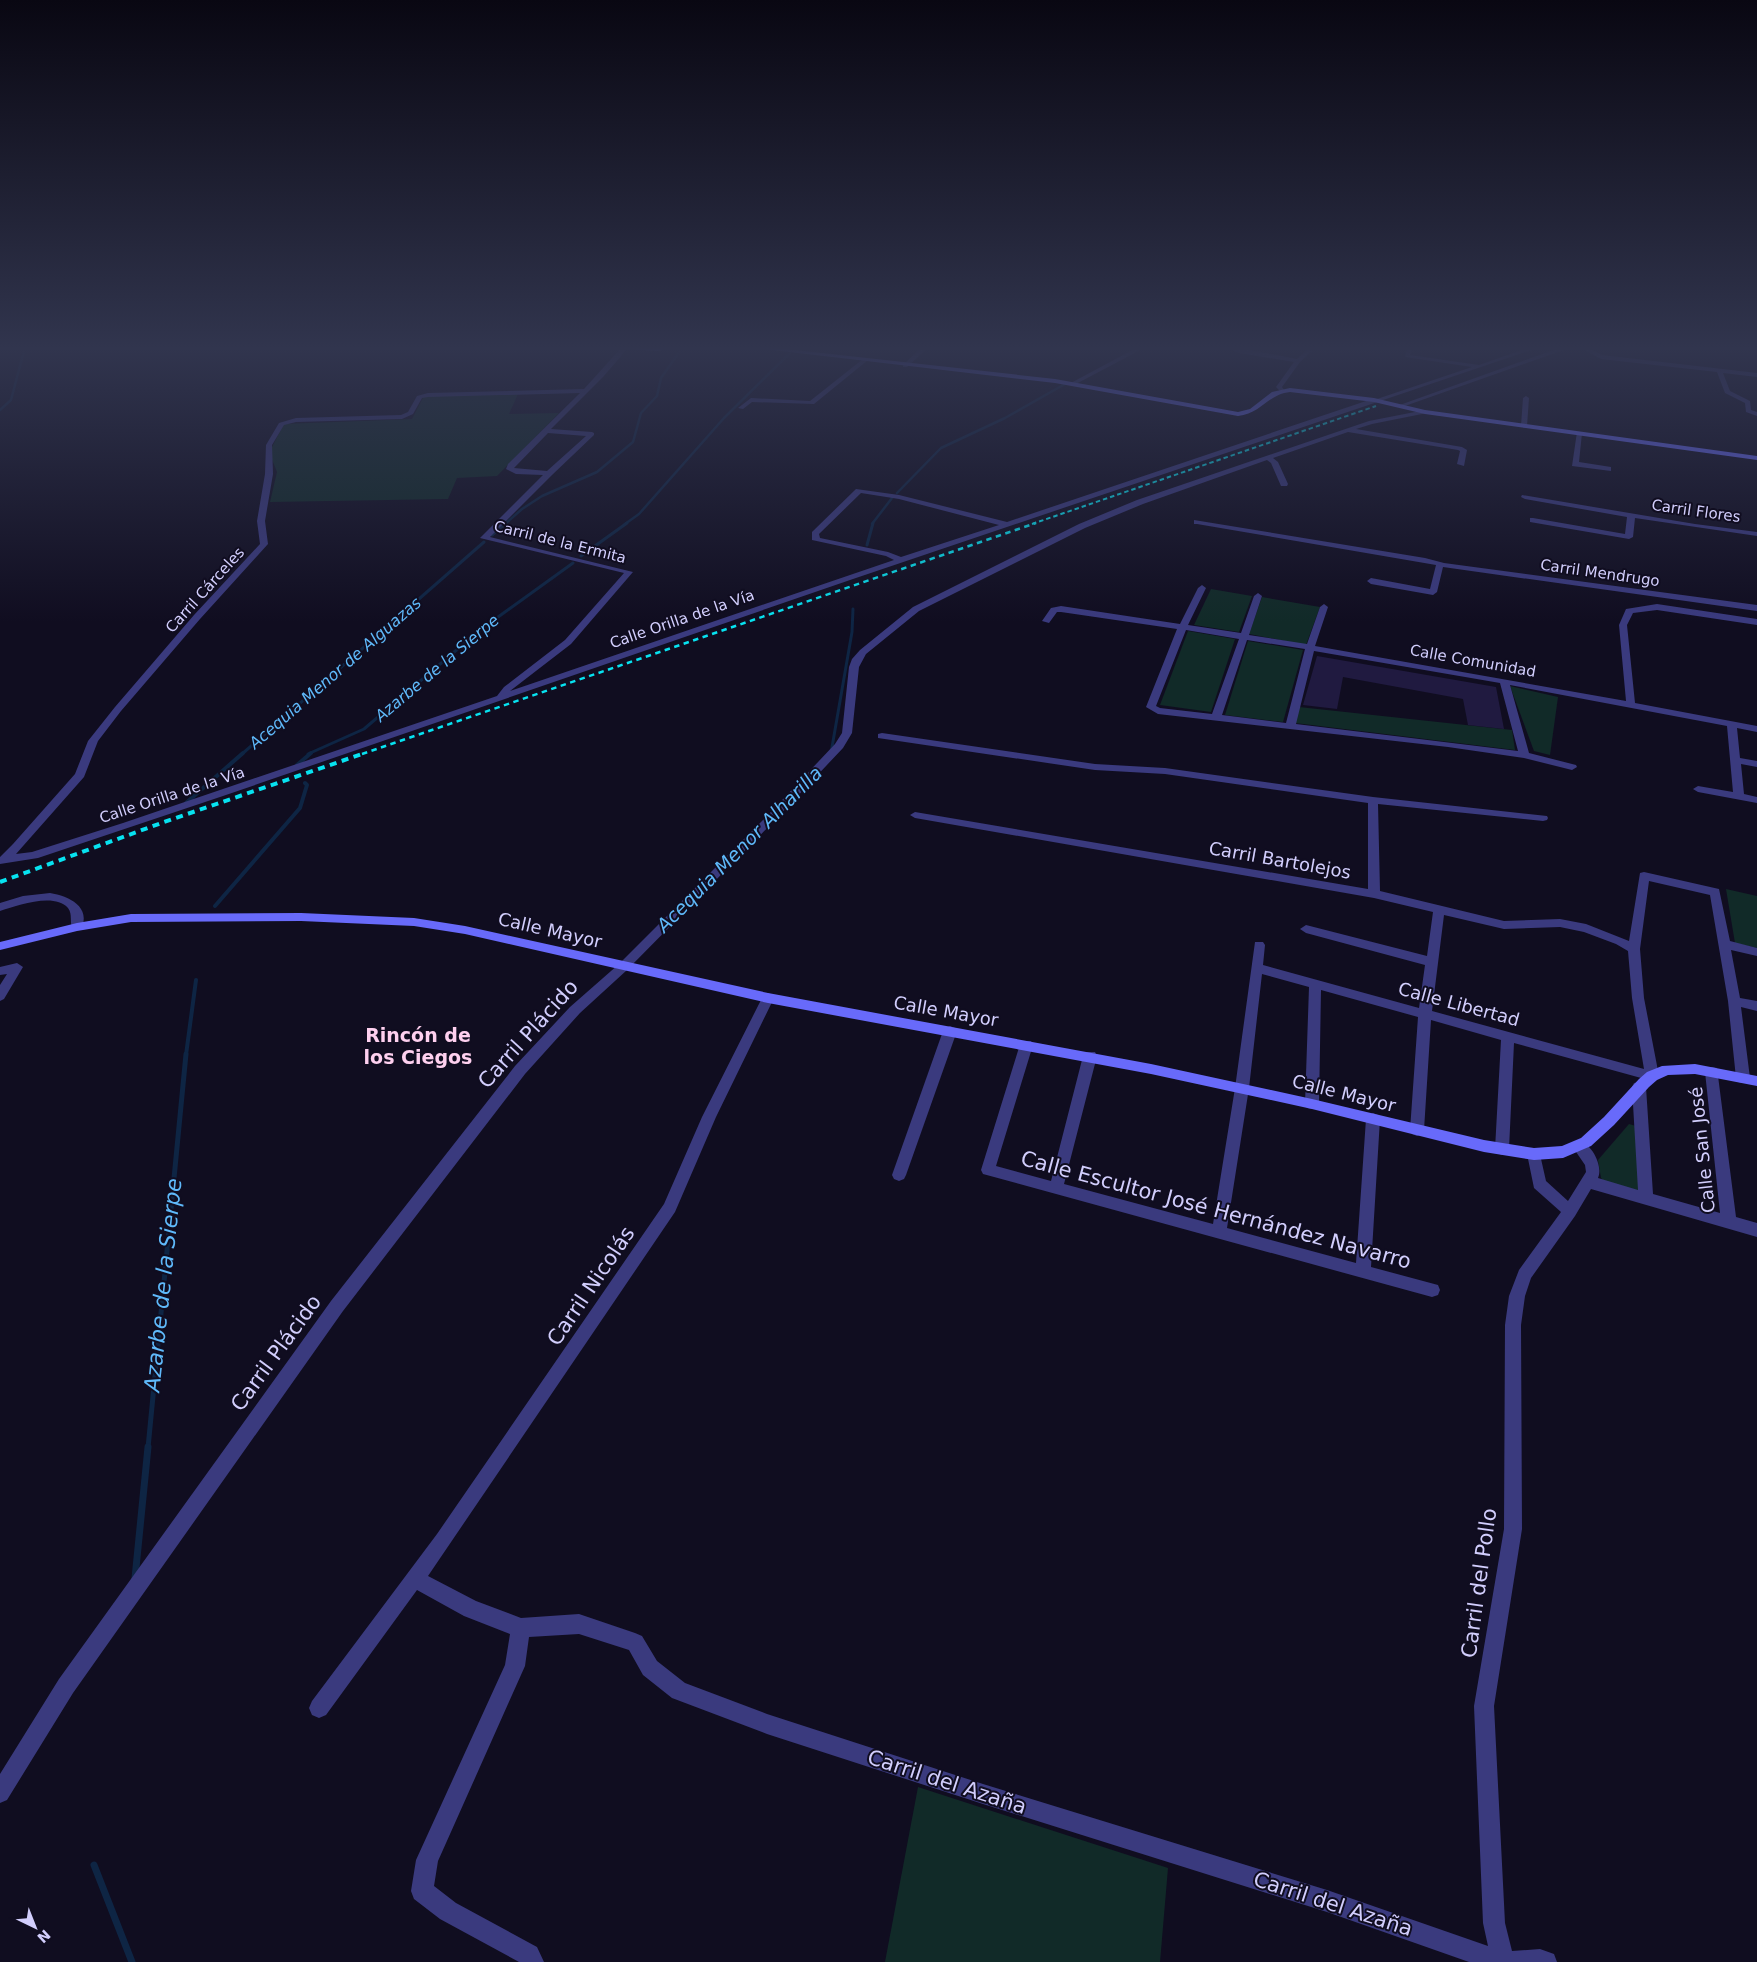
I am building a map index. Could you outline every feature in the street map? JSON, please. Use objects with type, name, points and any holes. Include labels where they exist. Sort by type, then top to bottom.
[{"type":"street","name":"Carril Cárceles","points":[[3,860],[80,775],[93,741],[118,710],[197,617],[264,544],[261,521],[269,474],[269,446],[273,439]]},
{"type":"street","points":[[537,439],[510,469],[516,472],[549,473],[587,439]]},
{"type":"street","name":"Calle Orilla de la Vía","points":[[3,860],[27,857],[126,826],[1263,439]]},
{"type":"street","name":"Carril Plácido","points":[[0,1794],[66,1686],[337,1306],[520,1070],[575,1010],[623,966],[772,817],[839,746],[847,733],[854,667],[857,659],[863,652],[916,609],[1082,526],[1149,498],[1321,439]]},
{"type":"street","points":[[1400,439],[1460,448],[1464,450],[1461,464]]},
{"type":"street","points":[[1578,439],[1575,464],[1608,470]]},
{"type":"street","points":[[1619,439],[1757,458]]},
{"type":"street","points":[[1267,457],[1274,462],[1284,484]]},
{"type":"street","name":"Carril de la Ermita","points":[[501,698],[507,689],[568,642],[630,572],[484,538],[549,473]]},
{"type":"street","points":[[902,561],[888,554],[816,540],[815,534],[859,490],[899,497],[1009,525]]},
{"type":"street","name":"Carril Flores","points":[[1525,497],[1631,516],[1757,534]]},
{"type":"street","name":"Carril Flores","points":[[1533,520],[1629,537],[1631,516]]},
{"type":"street","name":"Carril Mendrugo","points":[[1197,522],[1440,564],[1757,608]]},
{"type":"street","points":[[1371,581],[1433,592],[1440,564]]},
{"type":"street","points":[[1202,588],[1182,626],[1151,706],[1158,711],[1448,744],[1524,755],[1572,768]]},
{"type":"street","points":[[1216,718],[1258,596]]},
{"type":"street","points":[[1707,602],[1710,614]]},
{"type":"street","points":[[1290,726],[1310,648],[1324,607]]},
{"type":"street","points":[[1631,706],[1623,624],[1629,611],[1657,607],[1757,622]]},
{"type":"street","name":"Calle Comunidad","points":[[1046,621],[1054,610],[1061,609],[1182,626],[1757,728]]},
{"type":"street","points":[[1504,682],[1524,755]]},
{"type":"street","points":[[1732,724],[1740,797]]},
{"type":"street","points":[[882,736],[1095,767],[1165,771],[1373,800],[1543,818]]},
{"type":"street","points":[[1736,760],[1757,764]]},
{"type":"street","points":[[1698,789],[1757,800]]},
{"type":"street","points":[[1373,800],[1374,894]]},
{"type":"street","name":"Carril Bartolejos","points":[[915,815],[1374,894],[1504,925],[1560,923],[1586,928],[1620,941],[1634,949]]},
{"type":"street","points":[[1652,1076],[1638,998],[1634,949],[1644,876],[1715,892],[1734,1001],[1743,1078]]},
{"type":"street","points":[[0,907],[35,897],[61,898],[73,904],[76,908],[78,917],[77,927]]},
{"type":"street","points":[[1417,1130],[1425,1014],[1439,910]]},
{"type":"street","name":"Calle Mayor","points":[[0,946],[94,923],[131,918],[205,916],[396,920],[465,930],[768,998],[1090,1056],[1242,1088],[1502,1149],[1534,1154],[1554,1154],[1579,1146],[1594,1136],[1639,1087],[1652,1076],[1676,1068],[1712,1072],[1757,1081]]},
{"type":"street","points":[[1306,929],[1432,962]]},
{"type":"street","points":[[1725,944],[1757,952]]},
{"type":"street","points":[[1218,1233],[1242,1088],[1259,945]]},
{"type":"street","points":[[0,971],[17,967],[0,996]]},
{"type":"street","name":"Calle Libertad","points":[[1256,968],[1652,1076]]},
{"type":"street","points":[[1312,1104],[1315,984]]},
{"type":"street","name":"Carril Nicolás","points":[[319,1708],[443,1540],[670,1208],[709,1117],[768,998]]},
{"type":"street","points":[[1734,1001],[1757,1006]]},
{"type":"street","points":[[899,1175],[950,1031]]},
{"type":"street","points":[[1502,1149],[1508,1036]]},
{"type":"street","name":"Calle Escultor José Hernández Navarro","points":[[1026,1045],[988,1170],[1432,1290]]},
{"type":"street","points":[[1056,1189],[1090,1056]]},
{"type":"street","name":"Calle San José","points":[[1712,1072],[1729,1223]]},
{"type":"street","points":[[1639,1087],[1646,1199]]},
{"type":"street","points":[[1363,1271],[1374,1119]]},
{"type":"street","points":[[1579,1146],[1592,1163],[1593,1174],[1589,1182],[1757,1230]]},
{"type":"street","points":[[1534,1154],[1539,1184],[1570,1211]]},
{"type":"street","name":"Carril del Pollo","points":[[1502,1962],[1494,1923],[1484,1706],[1513,1529],[1513,1325],[1517,1296],[1524,1275],[1589,1182]]},
{"type":"street","name":"Carril del Azaña","points":[[415,1578],[471,1609],[521,1628],[579,1624],[635,1643],[650,1668],[679,1690],[767,1724],[974,1791],[1327,1900],[1502,1962]]},
{"type":"street","points":[[521,1628],[515,1666],[427,1860],[422,1891],[448,1911],[528,1954],[533,1962]]},
{"type":"street","points":[[1512,1962],[1540,1960],[1546,1962]]},
{"type":"green space","points":[[276,439],[534,439],[497,476],[457,478],[448,499],[270,502],[277,472],[271,457],[271,449]]},
{"type":"green space","points":[[1211,589],[1252,596],[1239,632],[1194,625]]},
{"type":"green space","points":[[1262,597],[1320,607],[1306,645],[1249,634]]},
{"type":"green space","points":[[1188,631],[1235,639],[1211,712],[1160,705]]},
{"type":"green space","points":[[1248,641],[1303,650],[1283,722],[1225,715]]},
{"type":"green space","points":[[1510,686],[1558,697],[1550,755],[1534,751]]},
{"type":"green space","points":[[1299,707],[1512,730],[1515,750],[1295,723]]},
{"type":"green space","points":[[1726,889],[1757,896],[1757,948],[1735,943]]},
{"type":"green space","points":[[1629,1124],[1636,1126],[1639,1193],[1605,1183],[1601,1178],[1598,1160]]},
{"type":"green space","points":[[918,1787],[1168,1868],[1160,1962],[885,1962]]},
{"type":"building","points":[[1317,656],[1496,687],[1504,729],[1468,725],[1463,699],[1343,677],[1337,709],[1303,705]]},
{"type":"waterway","name":"Acequia Menor de Alguazas","points":[[505,524],[522,509],[542,496],[597,472],[633,442],[634,439]]},
{"type":"waterway","name":"Azarbe de la Sierpe","points":[[625,524],[639,514],[706,439]]},
{"type":"waterway","name":"Acequia Menor Alharilla","points":[[897,493],[941,448],[961,439]]},
{"type":"waterway","name":"Acequia Menor Alharilla","points":[[872,524],[892,498]]},
{"type":"waterway","name":"Acequia Menor de Alguazas","points":[[492,535],[506,523]]},
{"type":"waterway","name":"Azarbe de la Sierpe","points":[[581,556],[627,523]]},
{"type":"waterway","name":"Acequia Menor Alharilla","points":[[867,545],[873,523]]},
{"type":"waterway","name":"Acequia Menor de Alguazas","points":[[242,754],[484,542]]},
{"type":"waterway","name":"Azarbe de la Sierpe","points":[[308,754],[364,729],[480,630],[573,563]]},
{"type":"waterway","name":"Acequia Menor Alharilla","points":[[831,753],[852,632],[853,609]]},
{"type":"waterway","name":"Acequia Menor de Alguazas","points":[[186,803],[243,753]]},
{"type":"waterway","name":"Azarbe de la Sierpe","points":[[297,765],[311,753]]},
{"type":"waterway","name":"Azarbe de la Sierpe","points":[[215,906],[300,808],[307,785],[305,783]]},
{"type":"waterway","name":"Azarbe de la Sierpe","points":[[186,1055],[196,980]]},
{"type":"waterway","name":"Azarbe de la Sierpe","points":[[148,1448],[186,1054]]},
{"type":"waterway","name":"Azarbe de la Sierpe","points":[[135,1578],[148,1447]]},
{"type":"waterway","name":"Azarbe de la Sierpe","points":[[94,1865],[132,1962]]},
{"type":"railway","points":[[1032,524],[1281,439]]},
{"type":"railway","points":[[362,754],[1036,523]]},
{"type":"railway","points":[[0,882],[164,822],[365,753]]},
{"type":"district","name":"Rincón de los Ciegos","points":[[418,1046]]}]
